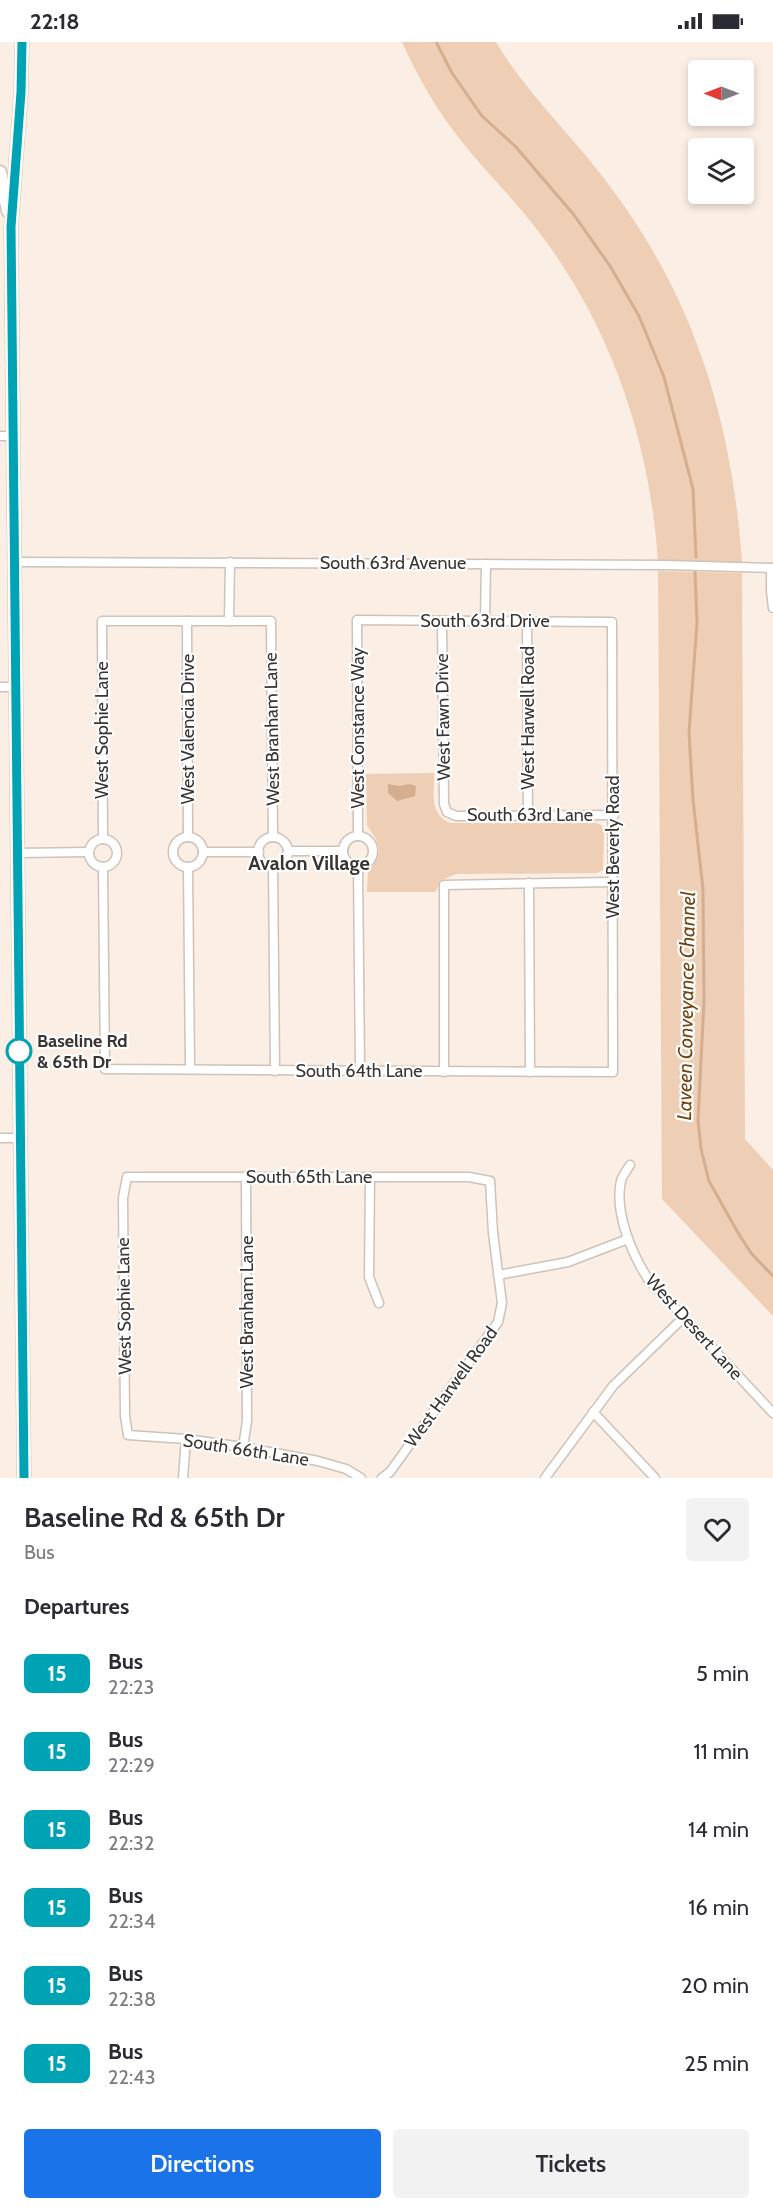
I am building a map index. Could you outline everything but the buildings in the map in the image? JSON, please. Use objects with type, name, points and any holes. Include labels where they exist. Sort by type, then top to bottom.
[{"type":"main road","points":[[22,42],[21,92],[11,227],[24,1478]]},
{"type":"main road","points":[[0,172],[11,227]]},
{"type":"street","points":[[0,436],[13,436]]},
{"type":"street","name":"South 63rd Avenue","points":[[14,562],[674,565],[772,568]]},
{"type":"street","points":[[187,621],[229,621],[230,562]]},
{"type":"street","points":[[485,621],[486,564]]},
{"type":"street","points":[[772,568],[773,608]]},
{"type":"street","name":"South 63rd Drive","points":[[357,620],[612,622]]},
{"type":"street","name":"West Constance Way","points":[[357,620],[358,836],[369,842],[373,854],[369,861],[358,867],[360,1071]]},
{"type":"street","name":"West Sophie Lane","points":[[105,1069],[103,867],[114,862],[117,855],[114,843],[103,839],[102,621],[187,621]]},
{"type":"street","name":"West Valencia Drive","points":[[187,621],[188,837],[179,840],[174,849],[174,855],[179,863],[188,867],[190,1069]]},
{"type":"street","name":"West Branham Lane","points":[[229,621],[271,621],[273,837]]},
{"type":"street","name":"West Fawn Drive","points":[[442,621],[444,804],[447,812]]},
{"type":"street","name":"West Harwell Road","points":[[527,621],[528,814]]},
{"type":"street","name":"West Beverly Road","points":[[612,622],[613,1072]]},
{"type":"street","points":[[0,687],[15,687]]},
{"type":"street","name":"South 63rd Lane","points":[[447,812],[456,816],[614,815]]},
{"type":"street","points":[[343,851],[349,839],[358,836]]},
{"type":"street","points":[[188,837],[193,837],[201,843],[203,852],[201,861],[188,867]]},
{"type":"street","points":[[273,837],[285,843],[288,851],[283,864],[273,867],[261,861],[258,852],[264,840],[273,837]]},
{"type":"street","points":[[103,839],[93,843],[89,852],[94,864],[103,867]]},
{"type":"street","points":[[288,851],[343,851]]},
{"type":"street","points":[[343,851],[349,864],[358,867]]},
{"type":"street","points":[[17,853],[89,852]]},
{"type":"street","points":[[203,852],[258,852]]},
{"type":"street","points":[[273,867],[274,1071]]},
{"type":"street","points":[[444,1072],[444,885],[614,882]]},
{"type":"street","points":[[529,883],[530,1072]]},
{"type":"street","name":"South 64th Lane","points":[[105,1069],[613,1072]]},
{"type":"street","points":[[0,1138],[21,1138]]},
{"type":"street","name":"West Desert Lane","points":[[630,1165],[621,1181],[621,1209],[636,1260],[648,1279],[773,1413]]},
{"type":"street","name":"West Branham Lane","points":[[243,1447],[248,1421],[246,1176]]},
{"type":"street","name":"West Sophie Lane","points":[[127,1177],[123,1198],[125,1416],[128,1435]]},
{"type":"street","name":"South 65th Lane","points":[[127,1177],[469,1177],[490,1181]]},
{"type":"street","points":[[370,1177],[369,1277],[379,1303]]},
{"type":"street","name":"West Harwell Road","points":[[382,1478],[390,1472],[498,1322],[502,1303],[490,1181]]},
{"type":"street","points":[[498,1275],[567,1262],[628,1239]]},
{"type":"street","points":[[545,1478],[613,1386],[683,1318]]},
{"type":"street","points":[[593,1412],[655,1478]]},
{"type":"street","name":"South 66th Lane","points":[[128,1435],[186,1439],[243,1447],[318,1461],[346,1469],[360,1478]]},
{"type":"street","points":[[183,1478],[186,1439]]},
{"type":"shaded area","points":[[402,42],[496,42],[522,81],[598,170],[641,232],[666,275],[705,366],[719,413],[729,461],[742,562],[658,562],[646,471],[635,426],[621,382],[583,299],[559,259],[523,212],[471,153],[445,119],[422,82]]},
{"type":"shaded area","points":[[658,571],[742,573],[745,1139],[773,1170],[773,1316],[662,1199]]},
{"type":"shaded area","points":[[434,773],[434,802],[439,814],[450,823],[596,823],[601,825],[604,831],[603,870],[597,873],[456,874],[442,880],[435,892],[367,892],[368,873],[378,857],[379,849],[367,825],[366,774]]},
{"type":"shaded area","points":[[388,784],[416,786],[415,796],[397,801],[388,793]]},
{"type":"waterway","name":"Laveen Conveyance Channel","points":[[436,42],[452,73],[482,116],[516,147],[574,215],[610,266],[639,316],[664,377],[693,489],[696,557]]},
{"type":"waterway","name":"Laveen Conveyance Channel","points":[[695,572],[697,623],[689,732],[693,800],[703,889],[704,1001],[698,1120],[701,1149],[709,1181],[737,1231],[751,1253],[773,1276]]},
{"type":"bus line","name":"15","points":[[22,42],[21,92],[11,227],[24,1478]]},
{"type":"place","name":"Baseline Rd & 65th Dr","points":[[19,1051]]},
{"type":"district","name":"Avalon Village","points":[[309,863]]}]
